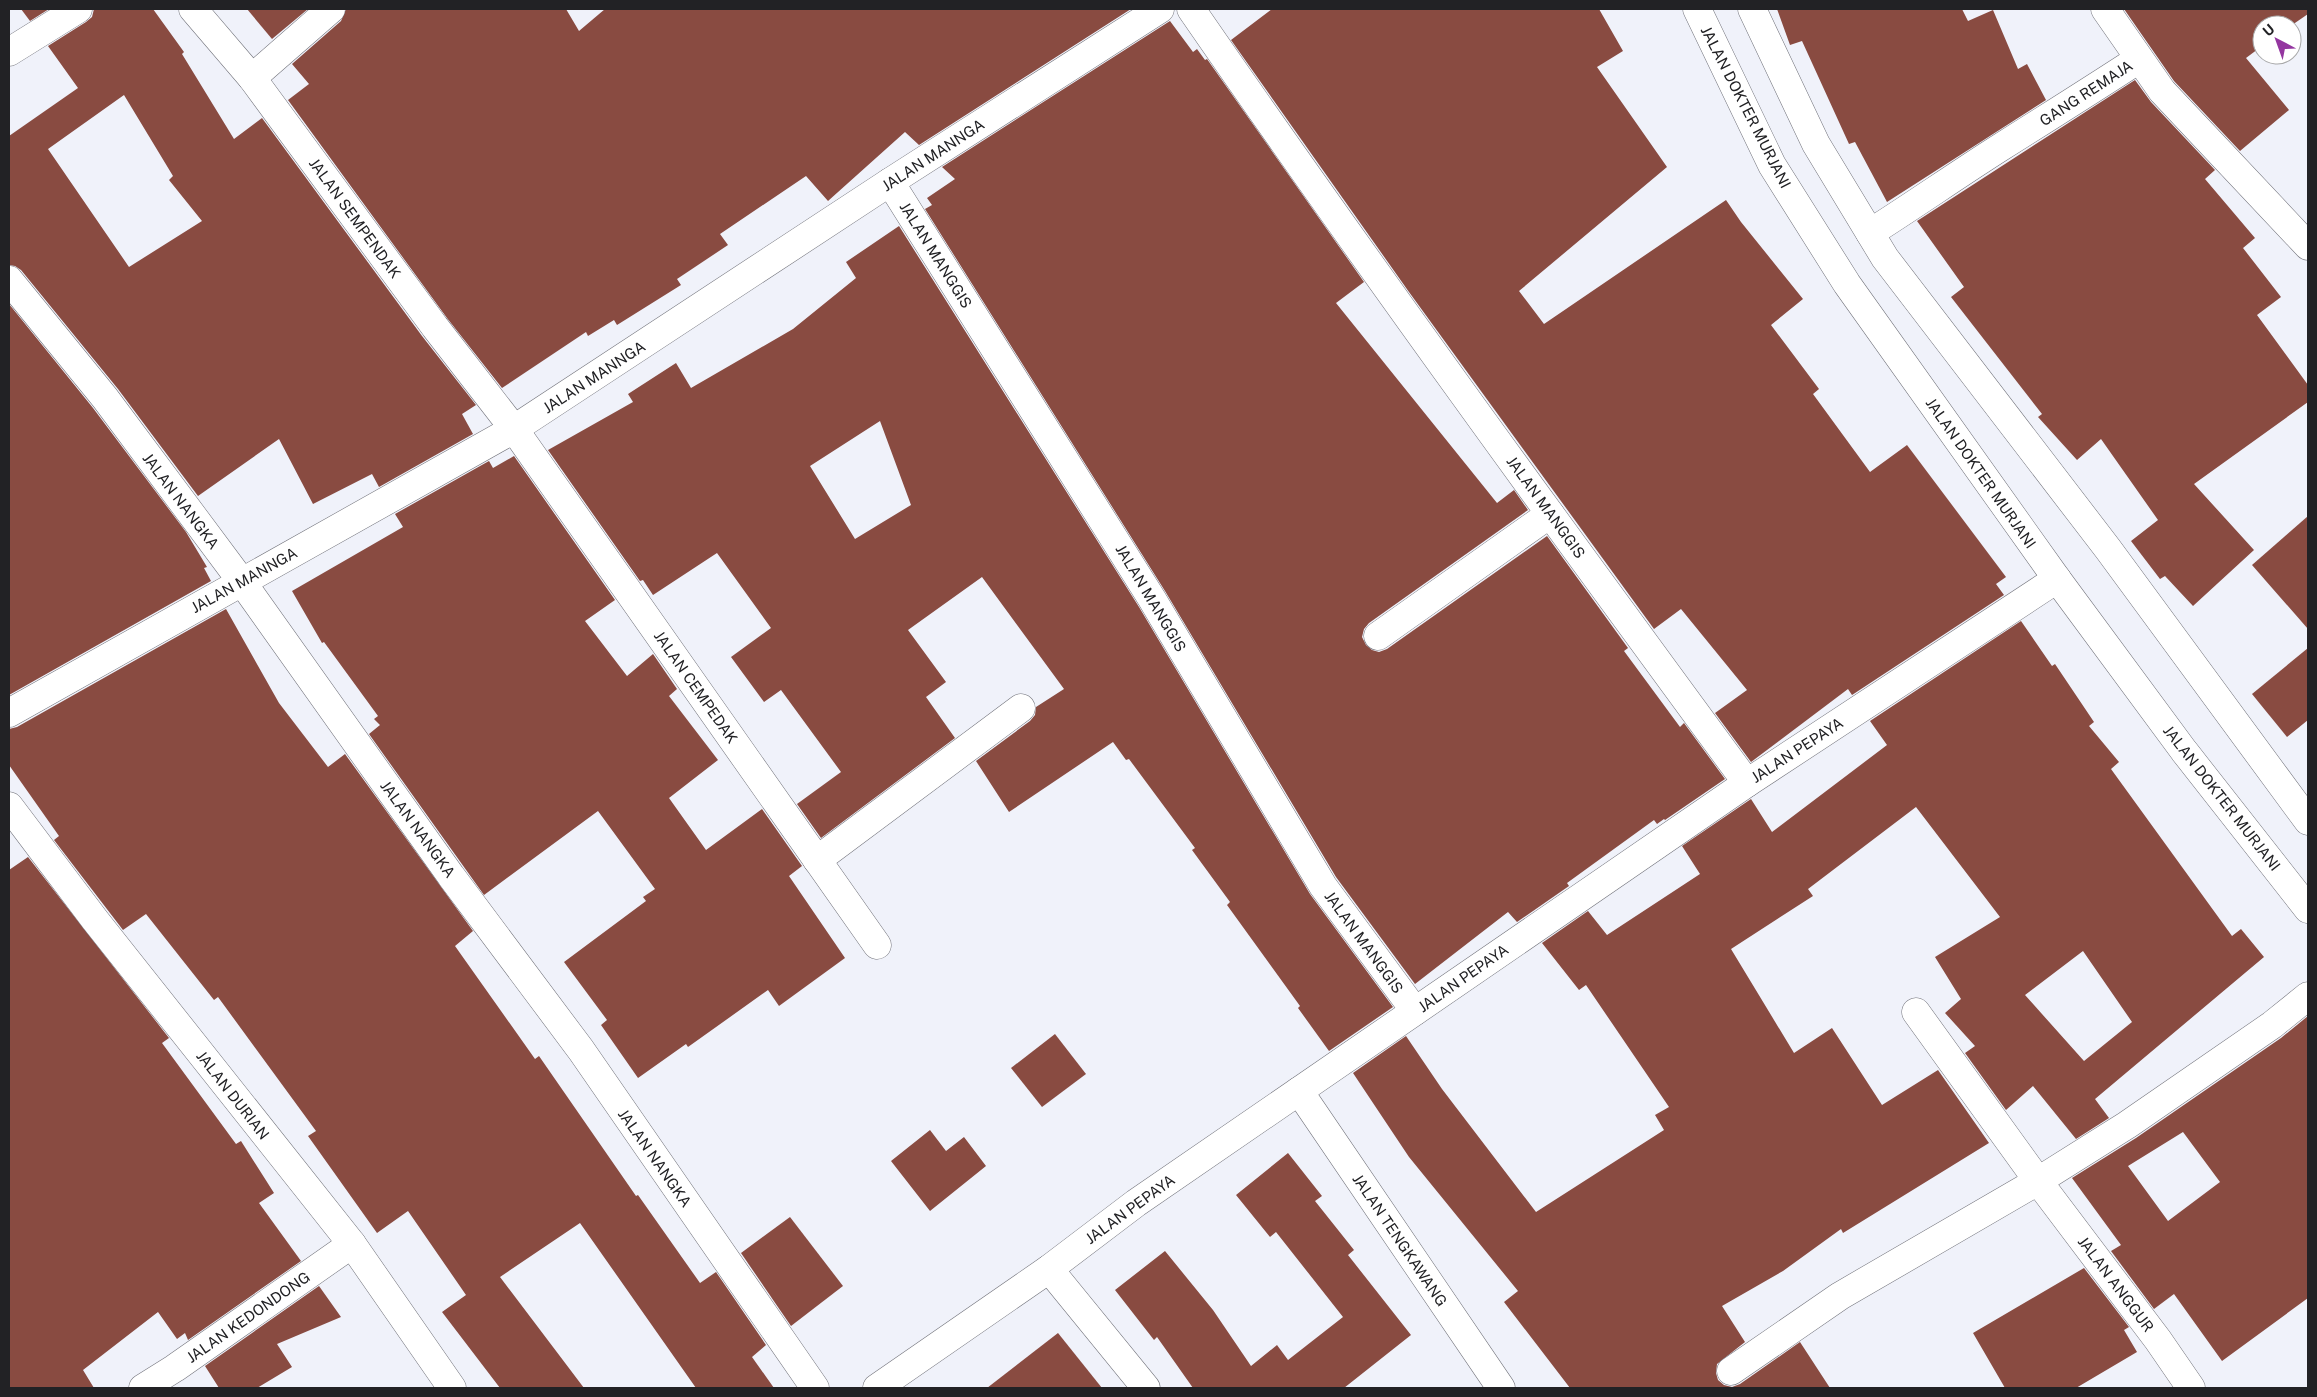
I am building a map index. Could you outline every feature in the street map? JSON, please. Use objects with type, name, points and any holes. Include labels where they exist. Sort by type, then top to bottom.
[{"type":"street","points":[[9,52],[78,9]]},
{"type":"street","name":"JALAN SEMPENDAK","points":[[193,9],[252,78],[435,327],[514,429]]},
{"type":"street","points":[[252,78],[332,9]]},
{"type":"street","name":"JALAN MANNGA","points":[[9,713],[514,429],[890,182],[1160,9]]},
{"type":"street","name":"JALAN MANGGIS","points":[[1191,9],[1292,155],[1550,514],[1747,783]]},
{"type":"street","name":"JALAN DOKTER MURJANI","points":[[1697,9],[1772,166],[1848,284],[2057,579],[2184,752],[2308,909]]},
{"type":"street","points":[[1752,9],[1816,144],[1884,258],[2108,550],[2308,821]]},
{"type":"street","points":[[2105,9],[2139,59]]},
{"type":"street","name":"GANG REMAJA","points":[[1870,232],[1934,193],[2139,59],[2162,91],[2308,246]]},
{"type":"street","name":"JALAN MANGGIS","points":[[890,182],[1152,598],[1323,886],[1415,1011]]},
{"type":"street","name":"JALAN NANGKA","points":[[9,280],[105,398],[242,582],[451,876],[581,1050],[815,1388]]},
{"type":"street","name":"JALAN CEMPEDAK","points":[[514,429],[877,945]]},
{"type":"street","points":[[1378,636],[1550,514]]},
{"type":"street","name":"JALAN PEPAYA","points":[[878,1388],[1049,1269],[1136,1202],[1747,783],[2057,579]]},
{"type":"street","points":[[817,860],[1021,708]]},
{"type":"street","name":"JALAN DURIAN","points":[[9,806],[95,920],[352,1244],[452,1388]]},
{"type":"street","points":[[1732,1371],[1840,1296],[2038,1181],[2128,1125],[2272,1025],[2308,996]]},
{"type":"street","name":"JALAN ANGGUR","points":[[1916,1012],[2038,1181],[2158,1340],[2191,1388]]},
{"type":"street","name":"JALAN TENGKAWANG","points":[[1299,1092],[1501,1388]]},
{"type":"street","name":"JALAN KEDONDONG","points":[[143,1388],[175,1368],[352,1244]]},
{"type":"street","points":[[1049,1269],[1146,1388]]},
{"type":"building","points":[[21,9],[49,9],[30,21]]},
{"type":"building","points":[[94,9],[153,9],[184,52],[182,54],[234,139],[262,118],[422,336],[476,405],[462,414],[473,434],[379,487],[372,474],[313,504],[279,439],[198,496],[118,389],[21,270],[9,265],[9,136],[78,88],[48,46],[92,17]],"holes":[[[124,95],[173,176],[169,180],[202,221],[129,267],[48,149]]]},
{"type":"building","points":[[247,9],[308,9],[272,39]]},
{"type":"building","points":[[346,9],[566,9],[579,31],[605,9],[1131,9],[919,145],[905,132],[828,201],[806,176],[720,234],[728,245],[677,279],[681,285],[617,325],[614,320],[588,336],[586,332],[502,388],[447,318],[288,100],[309,84],[292,64],[341,21]]},
{"type":"building","points":[[1272,9],[1599,9],[1623,51],[1597,67],[1667,167],[1519,291],[1544,324],[1726,200],[1741,222],[1803,299],[1771,325],[1819,389],[1813,394],[1870,472],[1907,445],[2006,577],[1996,584],[2004,595],[1852,695],[1848,689],[1751,762],[1715,713],[1747,690],[1681,609],[1654,629],[1409,292],[1231,40]]},
{"type":"building","points":[[1777,9],[1962,9],[1968,21],[1993,10],[2018,69],[2027,64],[2046,100],[1887,202],[1855,142],[1849,144],[1802,41],[1790,45]]},
{"type":"building","points":[[2124,9],[2308,9],[2308,14],[2302,18],[2302,15],[2252,15],[2252,54],[2246,58],[2289,110],[2240,151],[2174,81]]},
{"type":"building","points":[[1170,21],[1193,52],[1197,49],[1205,60],[1207,59],[1364,282],[1336,303],[1497,503],[1514,490],[1528,510],[1369,623],[1364,629],[1362,637],[1366,645],[1372,650],[1379,652],[1387,649],[1547,536],[1628,648],[1624,651],[1680,727],[1684,723],[1725,779],[1665,820],[1657,824],[1654,820],[1567,883],[1569,886],[1517,922],[1508,912],[1415,984],[1336,877],[1165,591],[925,209],[932,205],[927,198],[955,179],[942,167]]},
{"type":"building","points":[[2135,80],[2151,102],[2215,170],[2205,179],[2255,238],[2243,248],[2281,297],[2257,315],[2308,385],[2308,402],[2194,484],[2254,550],[2193,606],[2165,576],[2160,579],[2131,541],[2158,520],[2101,439],[2077,460],[2038,417],[2042,414],[1951,297],[1964,287],[1917,221]]},
{"type":"building","points":[[899,226],[1139,607],[1310,894],[1393,1007],[1329,1051],[1298,1008],[1300,1006],[1227,905],[1230,902],[1192,850],[1195,848],[1129,759],[1126,760],[1113,742],[1009,812],[976,761],[1030,721],[1035,715],[1036,707],[1064,689],[982,577],[908,630],[946,682],[926,697],[955,738],[821,838],[797,804],[841,772],[781,690],[764,702],[731,657],[771,628],[717,553],[653,595],[643,580],[640,581],[548,450],[633,402],[628,394],[676,363],[691,388],[793,329],[856,278],[846,262]],"holes":[[[880,421],[911,505],[855,539],[810,466]]]},
{"type":"building","points":[[9,304],[93,408],[186,532],[207,567],[204,568],[211,581],[9,695]]},
{"type":"building","points":[[514,456],[615,600],[585,621],[627,676],[653,654],[677,689],[669,696],[718,760],[669,798],[706,850],[762,809],[802,866],[789,876],[845,958],[779,1006],[768,990],[688,1047],[686,1044],[638,1078],[601,1025],[607,1020],[564,962],[646,901],[643,897],[655,889],[598,811],[484,895],[369,734],[380,725],[374,719],[378,716],[324,642],[322,643],[292,591],[403,527],[395,514],[489,461],[493,468]]},
{"type":"building","points":[[2308,516],[2308,629],[2252,565]]},
{"type":"building","points":[[226,609],[279,703],[328,767],[345,754],[473,931],[455,946],[535,1059],[539,1056],[636,1196],[638,1195],[700,1283],[716,1272],[766,1345],[752,1357],[774,1388],[696,1388],[580,1223],[500,1277],[584,1388],[500,1388],[442,1312],[466,1295],[408,1211],[377,1233],[308,1136],[316,1131],[218,997],[214,1000],[146,914],[123,930],[54,840],[59,836],[9,765],[9,729],[17,727]]},
{"type":"building","points":[[2021,621],[2052,666],[2055,664],[2094,722],[2089,726],[2119,762],[2111,769],[2232,936],[2241,929],[2264,957],[2095,1099],[2109,1118],[2076,1139],[2033,1086],[2006,1110],[1965,1053],[1975,1046],[1945,1013],[1961,999],[1935,957],[2000,917],[1916,807],[1808,889],[1813,896],[1731,949],[1794,1053],[1832,1028],[1882,1105],[1938,1070],[1989,1143],[1843,1233],[1841,1229],[1783,1271],[1722,1306],[1745,1342],[1717,1364],[1716,1373],[1718,1380],[1724,1385],[1732,1387],[1740,1384],[1800,1342],[1830,1388],[1570,1388],[1504,1302],[1518,1291],[1409,1157],[1353,1073],[1406,1036],[1442,1089],[1536,1212],[1664,1130],[1655,1115],[1669,1107],[1586,985],[1579,990],[1542,943],[1588,911],[1607,935],[1700,874],[1682,846],[1751,799],[1772,832],[1887,745],[1870,721]],"holes":[[[2083,951],[2132,1022],[2084,1061],[2025,995]]]},
{"type":"building","points":[[2308,648],[2308,720],[2287,737],[2252,694]]},
{"type":"building","points":[[28,857],[169,1038],[162,1043],[236,1144],[241,1141],[274,1193],[259,1203],[301,1261],[188,1340],[185,1333],[177,1339],[158,1312],[83,1370],[94,1388],[9,1388],[9,870]]},
{"type":"building","points":[[2308,1016],[2308,1298],[2222,1361],[2174,1294],[2154,1309],[2111,1251],[2121,1245],[2072,1178],[2136,1138],[2281,1038]],"holes":[[[2183,1132],[2220,1182],[2168,1221],[2128,1166]]]},
{"type":"building","points":[[1055,1034],[1086,1074],[1042,1107],[1011,1068]]},
{"type":"building","points":[[930,1130],[946,1151],[964,1137],[986,1166],[930,1211],[891,1161]]},
{"type":"building","points":[[1288,1153],[1322,1196],[1315,1201],[1354,1250],[1348,1255],[1411,1335],[1344,1388],[1193,1388],[1157,1337],[1154,1340],[1115,1290],[1165,1251],[1213,1310],[1251,1366],[1277,1345],[1288,1360],[1343,1317],[1276,1232],[1270,1237],[1236,1195]]},
{"type":"building","points":[[790,1217],[843,1286],[791,1326],[741,1253]]},
{"type":"building","points":[[2084,1268],[2129,1327],[2124,1330],[2137,1352],[2076,1388],[2005,1388],[1973,1333]]},
{"type":"building","points":[[319,1286],[341,1317],[277,1344],[292,1367],[257,1388],[219,1388],[205,1366]]},
{"type":"building","points":[[1058,1333],[1102,1388],[987,1388]]}]
